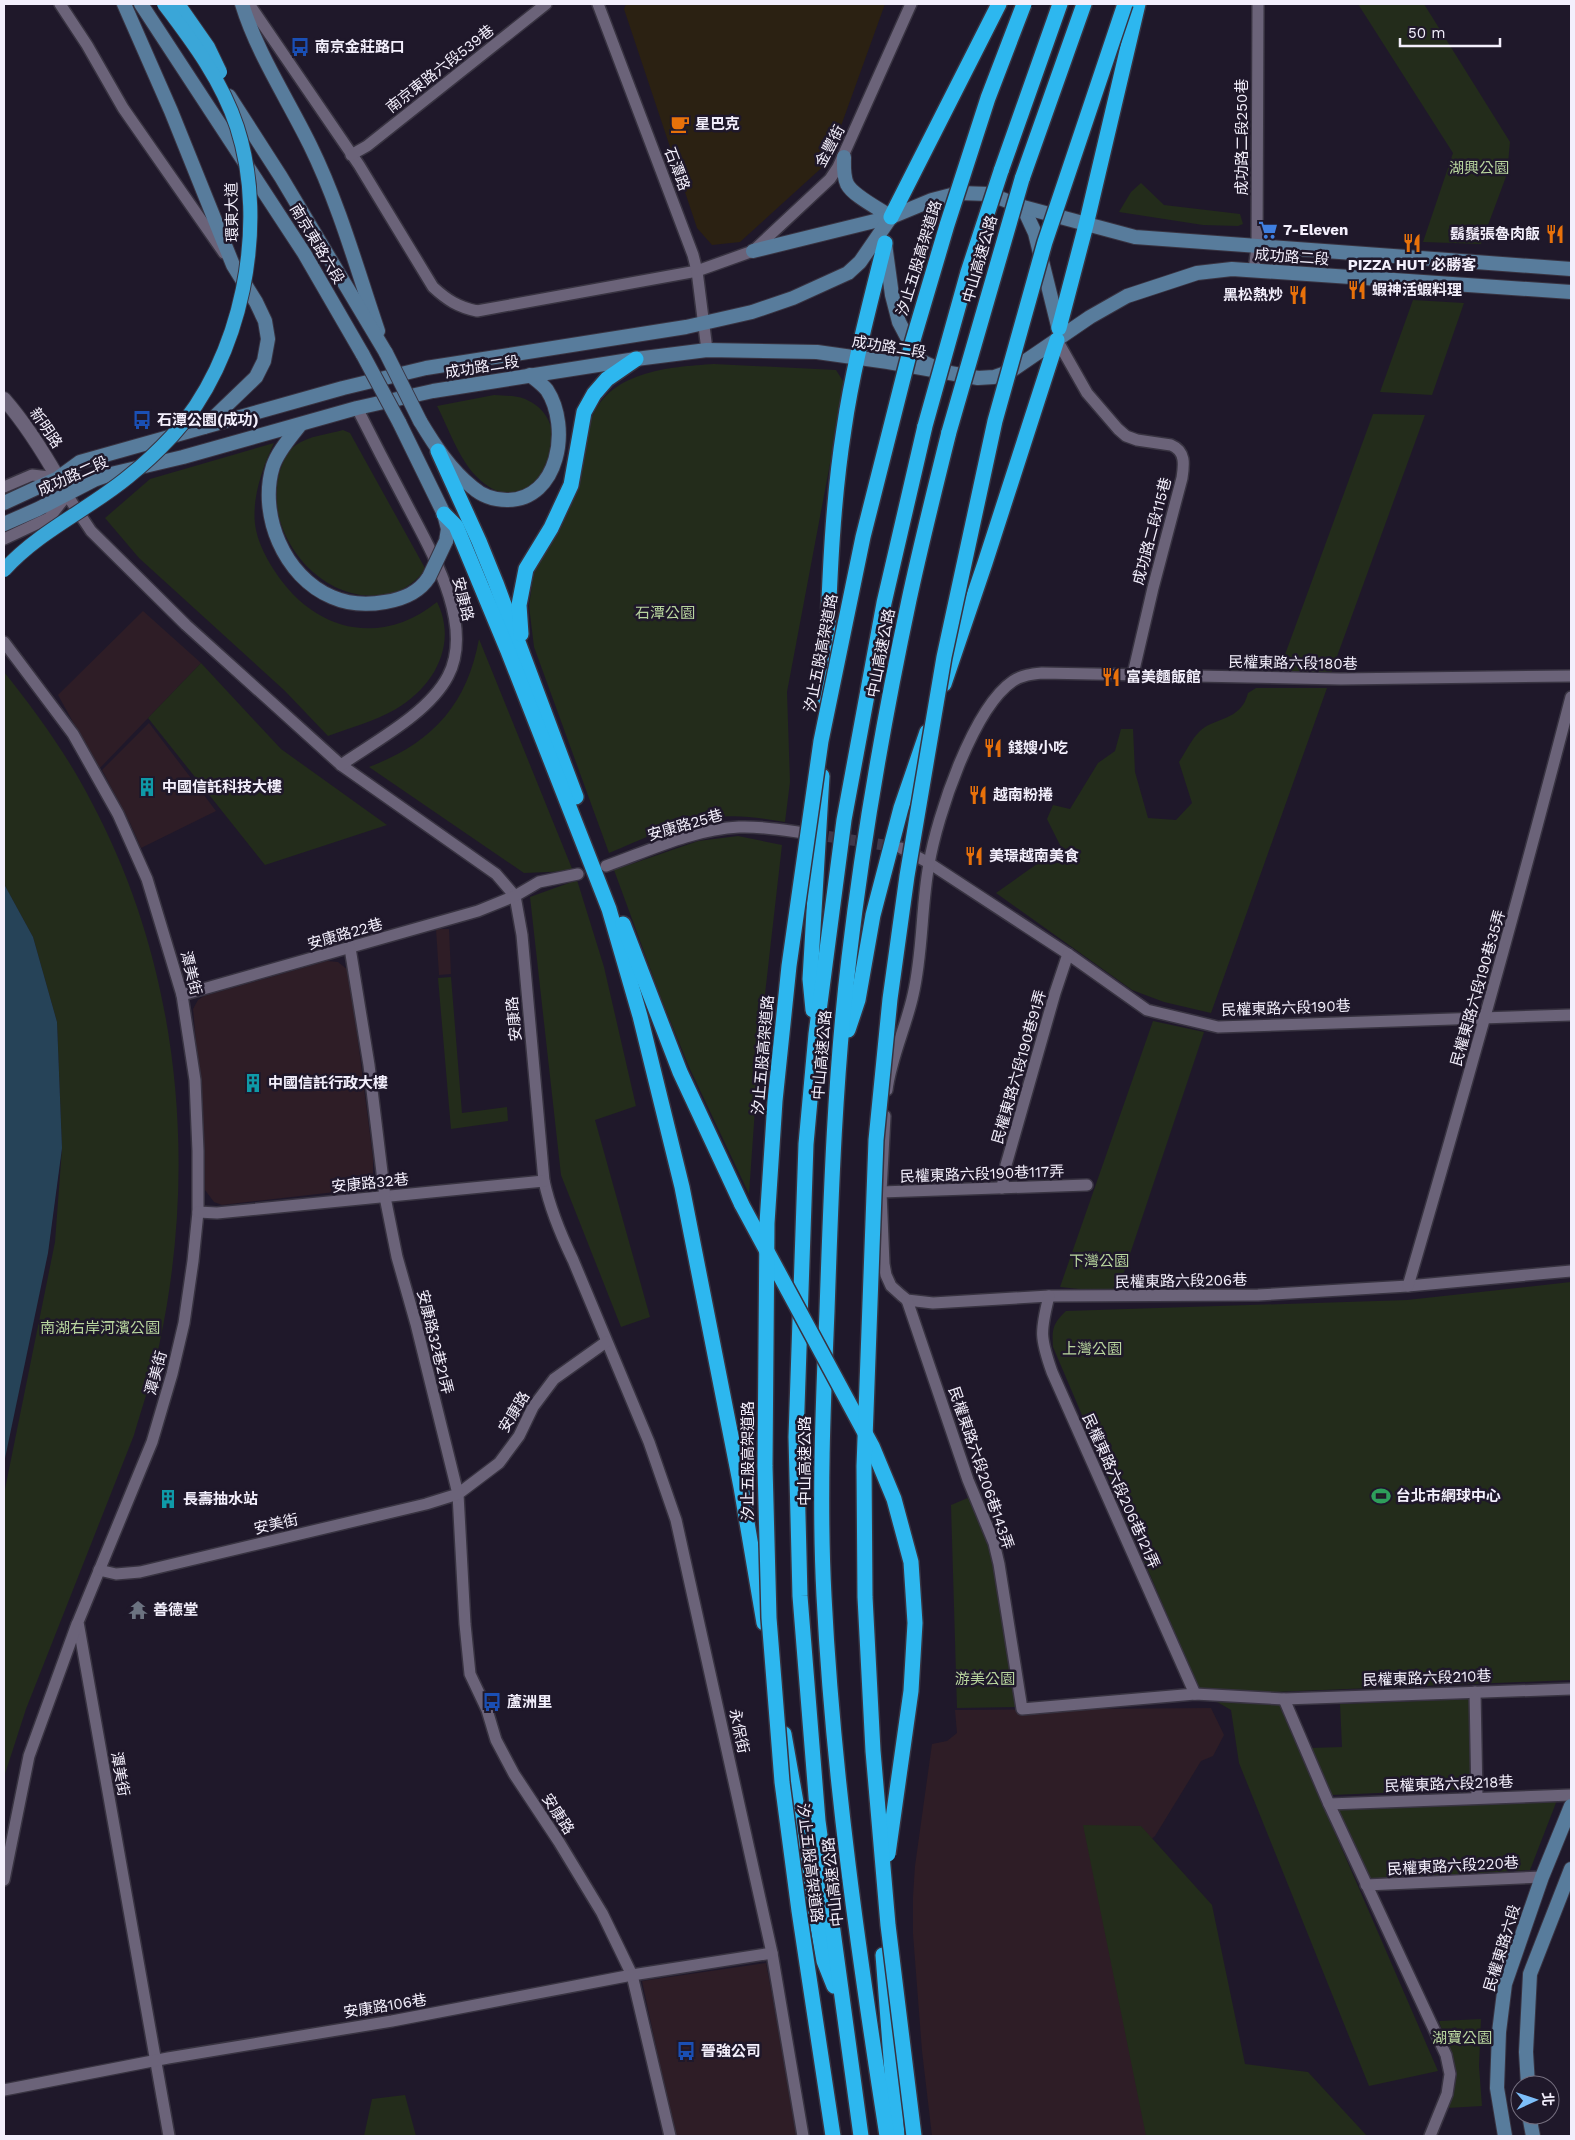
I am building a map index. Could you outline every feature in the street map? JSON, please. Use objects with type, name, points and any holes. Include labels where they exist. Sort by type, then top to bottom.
[{"type":"highway","name":"環東大道","points":[[4,570],[45,535],[127,478],[172,436],[202,397],[231,335],[241,301],[248,263],[249,203],[246,167],[237,127],[215,77],[166,4]]},
{"type":"highway","name":"環東大道","points":[[4,570],[28,548],[129,476],[166,443],[200,404],[230,350],[247,303],[256,254],[256,203],[250,153],[230,92],[208,47],[178,4]]},
{"type":"highway","points":[[892,217],[998,4]]},
{"type":"highway","name":"汐止五股高架道路","points":[[833,2136],[799,1911],[782,1782],[769,1618],[765,1466],[767,1223],[775,1101],[789,966],[821,741],[863,537],[911,347],[947,225],[988,98],[1024,4]]},
{"type":"highway","name":"中山高速公路","points":[[861,2136],[818,1821],[800,1596],[796,1437],[806,1144],[816,1034],[846,811],[884,603],[925,426],[968,272],[1001,171],[1060,4]]},
{"type":"highway","name":"中山高速公路","points":[[887,2136],[863,1985],[849,1876],[824,1595],[822,1458],[832,1146],[839,1052],[850,956],[875,777],[910,596],[949,432],[1022,179],[1084,4]]},
{"type":"highway","points":[[914,2136],[887,1915],[873,1751],[865,1597],[864,1466],[876,1140],[890,999],[908,876],[943,666],[995,421],[1045,242],[1125,4]]},
{"type":"highway","points":[[839,1052],[858,1000],[873,915],[901,808],[986,563],[1058,334],[1086,225],[1138,4]]},
{"type":"highway","points":[[816,1034],[810,979],[832,558],[844,429],[857,357],[885,243]]},
{"type":"highway","points":[[522,651],[519,605],[524,576],[534,553],[551,528],[571,485],[584,412],[594,394],[608,379],[636,359]]},
{"type":"highway","points":[[438,451],[479,541],[522,651],[651,1002],[692,1098],[742,1205],[872,1446],[894,1499],[911,1562],[915,1623],[911,1692],[886,1870],[883,1955],[897,2136]]},
{"type":"highway","points":[[444,514],[456,526],[508,651],[609,910],[640,1016],[682,1187],[742,1497],[824,1961],[842,2004]]},
{"type":"main road","points":[[124,4],[171,112],[233,265],[256,302],[265,321],[268,339],[264,361],[252,382],[229,400],[203,428]]},
{"type":"main road","name":"南京東路六段","points":[[141,4],[304,253],[399,422],[444,514]]},
{"type":"main road","points":[[166,4],[195,43],[281,177],[386,353],[420,422],[438,451],[473,488],[489,497],[500,500],[515,500],[528,497],[536,492],[545,481],[556,457],[558,426],[551,398],[539,381],[530,375]]},
{"type":"main road","points":[[242,4],[248,26],[310,146],[338,213],[386,353]]},
{"type":"main road","points":[[844,156],[844,175],[848,186],[855,193],[892,217]]},
{"type":"main road","name":"成功路二段","points":[[4,503],[58,478],[80,462],[343,388],[426,368],[703,324],[752,312],[793,298],[848,274],[860,262],[892,217],[932,200],[959,193],[989,194],[1023,207],[1135,237],[1571,270]]},
{"type":"main road","points":[[1023,207],[1036,233],[1058,334]]},
{"type":"main road","points":[[753,251],[892,217]]},
{"type":"main road","name":"成功路二段","points":[[892,217],[885,243],[892,295],[899,322],[919,360],[946,373]]},
{"type":"main road","name":"成功路二段","points":[[4,524],[67,495],[94,480],[111,474],[183,457],[357,408],[433,391],[636,359],[707,350],[778,350],[857,357],[978,378],[994,377],[1010,372],[1058,334],[1127,296],[1197,274],[1232,269],[1254,270],[1571,292]]},
{"type":"main road","points":[[300,425],[281,451],[273,466],[268,502],[271,522],[278,539],[300,573],[316,587],[332,597],[364,603],[397,600],[420,588],[430,577],[446,541],[448,529],[444,514]]},
{"type":"main road","name":"民權東路六段","points":[[1505,2136],[1497,2088],[1499,2032],[1505,1984],[1542,1877],[1571,1806]]},
{"type":"main road","points":[[1527,2075],[1526,2052],[1530,1974],[1571,1870]]},
{"type":"street","points":[[60,4],[87,44],[123,108],[233,265]]},
{"type":"street","name":"金豐街","points":[[248,4],[351,155],[433,287],[445,299],[460,308],[477,311],[697,271],[753,251],[830,179],[844,156],[911,4]]},
{"type":"street","name":"南京東路六段539巷","points":[[351,155],[367,146],[546,4]]},
{"type":"street","name":"石潭路","points":[[598,4],[693,255],[697,271],[707,350]]},
{"type":"street","name":"成功路二段250巷","points":[[1254,270],[1256,247],[1258,4]]},
{"type":"street","name":"成功路二段115巷","points":[[1058,334],[1087,393],[1118,430],[1126,436],[1137,440],[1176,447],[1182,456],[1184,465],[1133,674]]},
{"type":"street","name":"新明路","points":[[4,399],[18,415],[41,448],[58,478]]},
{"type":"street","name":"安康路","points":[[341,765],[422,708],[448,677],[455,659],[456,639],[454,615],[448,591],[431,551],[357,408]]},
{"type":"street","points":[[4,488],[32,474],[58,478],[91,531],[186,625],[341,765],[496,874],[515,896],[539,882],[578,874]]},
{"type":"street","points":[[4,538],[49,518],[67,495]]},
{"type":"street","name":"潭美街","points":[[4,642],[73,734],[118,814],[147,879],[182,994],[195,1080],[198,1212],[184,1322],[172,1374],[152,1442],[78,1622],[169,2136]]},
{"type":"street","name":"民權東路六段180巷","points":[[1015,679],[1028,674],[1042,673],[1340,679],[1571,676]]},
{"type":"street","name":"民權東路六段190巷117弄","points":[[1015,679],[1002,689],[993,702],[965,753],[950,789],[929,863],[913,996],[887,1088],[882,1192],[1087,1185]]},
{"type":"street","name":"民權東路六段190巷35弄","points":[[1408,1286],[1525,877],[1571,697]]},
{"type":"street","name":"安康路25巷","points":[[606,866],[680,840],[738,826],[805,833]]},
{"type":"street","points":[[901,848],[929,863]]},
{"type":"street","name":"民權東路六段190巷","points":[[929,863],[1068,954],[1147,1010],[1218,1027],[1571,1015]]},
{"type":"street","name":"安康路","points":[[515,896],[522,934],[544,1181],[556,1225],[581,1278],[606,1342],[554,1379],[533,1407],[519,1436],[499,1463],[458,1494],[465,1624],[470,1674],[487,1710],[496,1740],[514,1774],[559,1842],[602,1913],[632,1975],[654,2077],[670,2136]]},
{"type":"street","name":"安康路22巷","points":[[182,994],[478,911],[515,896]]},
{"type":"street","name":"安康路32巷21弄","points":[[350,948],[369,1065],[385,1197],[397,1257],[416,1324],[458,1494]]},
{"type":"street","name":"民權東路六段190巷91弄","points":[[1002,1188],[1006,1165],[1052,1003],[1068,954]]},
{"type":"street","name":"安康路32巷","points":[[198,1212],[217,1214],[544,1181]]},
{"type":"street","points":[[882,1192],[886,1275],[891,1286],[907,1300]]},
{"type":"street","name":"民權東路六段206巷","points":[[907,1300],[933,1303],[1049,1296],[1258,1295],[1408,1286],[1571,1271]]},
{"type":"street","name":"民權東路六段206巷121弄","points":[[1049,1296],[1042,1324],[1041,1339],[1049,1364],[1195,1694]]},
{"type":"street","name":"民權東路六段206巷143弄","points":[[907,1300],[968,1480],[994,1544],[999,1564],[1022,1708]]},
{"type":"street","name":"永保街","points":[[606,1342],[649,1442],[676,1520],[772,1954],[803,2136]]},
{"type":"street","name":"安美街","points":[[99,1570],[116,1574],[140,1572],[426,1504],[458,1494]]},
{"type":"street","points":[[4,1880],[29,1756],[78,1622]]},
{"type":"street","name":"民權東路六段210巷","points":[[1022,1708],[1195,1694],[1284,1699],[1571,1689]]},
{"type":"street","points":[[1474,1692],[1476,1797]]},
{"type":"street","points":[[1284,1699],[1329,1804],[1446,2055],[1450,2074],[1447,2094],[1430,2136]]},
{"type":"street","name":"民權東路六段218巷","points":[[1329,1804],[1476,1797],[1571,1795]]},
{"type":"street","name":"民權東路六段220巷","points":[[1366,1885],[1542,1877]]},
{"type":"street","name":"安康路106巷","points":[[4,2090],[156,2060],[392,2021],[632,1975],[772,1954]]},
{"type":"shaded area","points":[[626,4],[885,4],[828,162],[740,242],[712,245],[697,228],[624,9]]},
{"type":"shaded area","points":[[143,611],[201,663],[99,769],[58,695]]},
{"type":"shaded area","points":[[149,723],[216,811],[141,848],[102,770]]},
{"type":"shaded area","points":[[436,929],[449,929],[451,974],[439,975]]},
{"type":"shaded area","points":[[327,961],[338,962],[348,970],[350,978],[373,1158],[373,1173],[363,1186],[353,1190],[222,1205],[214,1202],[205,1190],[201,1098],[193,1009],[198,1000],[204,996]]},
{"type":"shaded area","points":[[1211,1708],[1224,1735],[1213,1756],[1201,1761],[1155,1836],[1119,1868],[1157,2136],[932,2136],[922,2051],[913,1934],[913,1897],[915,1866],[932,1744],[947,1741],[957,1733],[955,1710]]},
{"type":"shaded area","points":[[766,1963],[799,2136],[675,2136],[642,1981]]},
{"type":"green space","name":"湖興公園","points":[[1358,4],[1424,4],[1510,142],[1507,174],[1481,244],[1423,242],[1453,153]]},
{"type":"green space","points":[[1141,183],[1164,205],[1240,214],[1243,224],[1238,226],[1203,225],[1119,212],[1131,192]]},
{"type":"green space","points":[[1413,300],[1464,303],[1432,395],[1380,392]]},
{"type":"green space","name":"石潭公園","points":[[714,364],[836,370],[845,384],[787,692],[790,782],[785,822],[739,816],[698,820],[659,832],[609,853],[534,647],[529,606],[534,571],[559,532],[579,488],[590,423],[598,406],[610,392],[624,382],[659,370]]},
{"type":"green space","points":[[494,395],[514,396],[525,399],[543,412],[552,430],[552,450],[545,469],[533,484],[516,493],[497,491],[476,476],[464,461],[437,406]]},
{"type":"green space","points":[[1373,414],[1425,415],[1331,673],[1279,671]]},
{"type":"green space","points":[[343,430],[350,433],[426,570],[411,584],[397,592],[368,596],[345,591],[323,580],[305,564],[290,544],[280,522],[276,498],[279,474],[287,454],[306,439]]},
{"type":"green space","points":[[274,443],[262,472],[257,492],[255,524],[265,554],[274,570],[290,591],[307,607],[327,619],[348,626],[370,628],[392,625],[415,617],[437,602],[443,618],[445,633],[439,663],[421,689],[410,700],[396,709],[328,736],[285,691],[139,558],[105,518],[150,479]]},
{"type":"green space","points":[[479,639],[573,871],[524,873],[369,767],[411,746],[443,719],[456,702],[466,683]]},
{"type":"green space","points":[[201,663],[281,749],[387,825],[265,865],[148,718]]},
{"type":"green space","name":"南湖右岸河濱公園","points":[[4,672],[40,719],[73,768],[92,803],[121,866],[145,931],[162,998],[173,1066],[178,1135],[178,1204],[172,1273],[152,1377],[134,1435],[26,1709],[4,1777],[4,1494],[55,1242],[62,1148],[57,1022],[33,937],[4,884]]},
{"type":"green space","points":[[1256,688],[1327,688],[1211,1013],[1164,1002],[1132,990],[996,893],[1061,847],[1047,819],[1053,805],[1070,809],[1098,763],[1115,751],[1121,729],[1133,729],[1135,772],[1148,818],[1176,820],[1192,803],[1179,762],[1188,747],[1196,735],[1205,727],[1226,718],[1239,709],[1248,693]]},
{"type":"green space","points":[[738,836],[782,845],[760,1038],[749,1194],[689,1067],[661,998],[614,870],[698,841]]},
{"type":"green space","points":[[577,880],[604,967],[636,1106],[595,1120],[650,1317],[621,1327],[561,1175],[530,897]]},
{"type":"green space","points":[[451,977],[462,1113],[507,1107],[508,1121],[451,1129],[438,978]]},
{"type":"green space","name":"下灣公園","points":[[1153,1021],[1204,1032],[1117,1293],[1060,1287]]},
{"type":"green space","name":"台北市網球中心","points":[[1571,1282],[1571,1680],[1274,1692],[1438,2071],[1369,2086],[1239,1763],[1231,1710],[1200,1692],[1053,1347],[1054,1328],[1066,1311],[1407,1300]]},
{"type":"green space","name":"游美公園","points":[[970,1497],[991,1551],[1017,1707],[957,1708],[951,1505]]},
{"type":"green space","points":[[1470,1699],[1472,1789],[1332,1795],[1310,1748],[1342,1747],[1340,1704]]},
{"type":"green space","points":[[1559,1795],[1530,1870],[1369,1880],[1336,1805]]},
{"type":"green space","points":[[1083,1825],[1141,1826],[1212,1905],[1245,2064],[1308,2072],[1367,2136],[1146,2136]]},
{"type":"green space","name":"湖寶公園","points":[[1481,2019],[1479,2066],[1482,2106],[1447,2108],[1456,2073],[1439,2021]]},
{"type":"green space","points":[[405,2095],[416,2136],[364,2136],[372,2099]]},
{"type":"water","points":[[4,884],[33,937],[57,1022],[62,1148],[48,1253],[4,1463]]},
{"type":"tunnel","points":[[812,834],[897,847]]},
{"type":"place","name":"南京金莊路口","points":[[300,47]]},
{"type":"place","name":"星巴克","points":[[680,124]]},
{"type":"place","name":"7-Eleven","points":[[1268,230]]},
{"type":"place","name":"鬍鬚張魯肉飯","points":[[1555,234]]},
{"type":"place","name":"PIZZA HUT 必勝客","points":[[1412,243]]},
{"type":"place","name":"蝦神活蝦料理","points":[[1357,290]]},
{"type":"place","name":"黑松熱炒","points":[[1298,295]]},
{"type":"place","name":"石潭公園(成功)","points":[[142,420]]},
{"type":"place","name":"富美麵飯館","points":[[1111,677]]},
{"type":"place","name":"錢嫂小吃","points":[[993,748]]},
{"type":"place","name":"中國信託科技大樓","points":[[147,787]]},
{"type":"place","name":"越南粉捲","points":[[978,795]]},
{"type":"place","name":"美璟越南美食","points":[[974,856]]},
{"type":"place","name":"中國信託行政大樓","points":[[253,1083]]},
{"type":"place","name":"台北市網球中心","points":[[1381,1496]]},
{"type":"place","name":"長壽抽水站","points":[[168,1499]]},
{"type":"place","name":"善德堂","points":[[138,1610]]},
{"type":"place","name":"蘆洲里","points":[[492,1702]]},
{"type":"place","name":"晉強公司","points":[[686,2051]]},
{"type":"park label","name":"上灣公園","points":[[1092,1349]]}]
